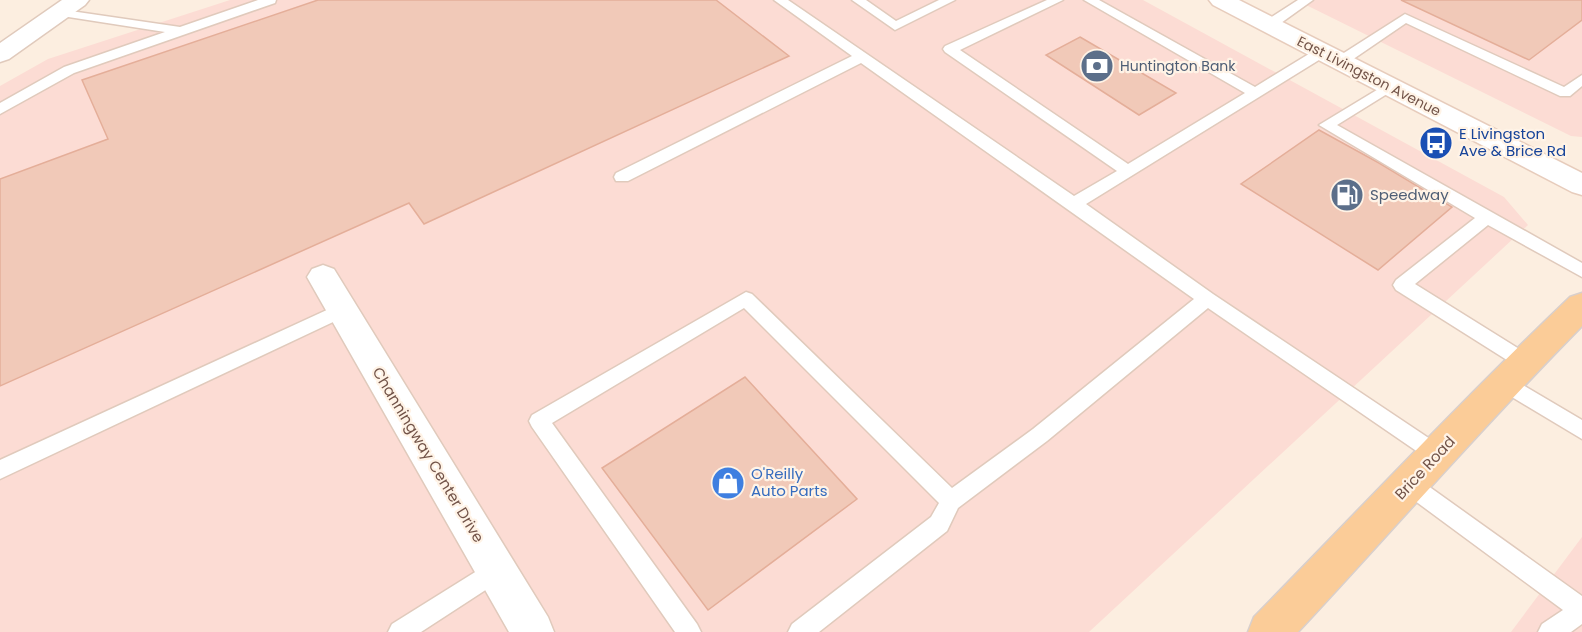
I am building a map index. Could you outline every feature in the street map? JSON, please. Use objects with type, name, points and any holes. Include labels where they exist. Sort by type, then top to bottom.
[{"type":"main road","name":"Brice Road","points":[[1269,632],[1515,372],[1582,306]]},
{"type":"street","name":"East Livingston Avenue","points":[[1221,0],[1582,185]]},
{"type":"street","points":[[0,54],[70,6]]},
{"type":"street","name":"Channingway Center Drive","points":[[322,277],[533,632]]},
{"type":"lane","points":[[0,109],[69,70],[270,0]]},
{"type":"lane","points":[[780,0],[1208,300],[1438,455]]},
{"type":"lane","points":[[858,0],[895,26],[948,0]]},
{"type":"lane","points":[[1057,0],[950,49],[1128,171]]},
{"type":"lane","points":[[1089,0],[1256,93]]},
{"type":"lane","points":[[1269,25],[1307,0]]},
{"type":"lane","points":[[70,6],[180,30]]},
{"type":"lane","points":[[1074,204],[1256,93],[1405,18],[1565,93],[1582,79]]},
{"type":"lane","points":[[622,177],[862,57]]},
{"type":"lane","points":[[1390,86],[1326,125],[1582,271]]},
{"type":"lane","points":[[1486,218],[1402,285],[1515,372],[1582,430]]},
{"type":"lane","points":[[689,632],[539,422],[746,299],[951,501]]},
{"type":"lane","points":[[800,632],[939,524],[951,501],[1040,435],[1208,300]]},
{"type":"lane","points":[[0,470],[342,310]]},
{"type":"lane","points":[[1410,485],[1582,611],[1550,632]]},
{"type":"lane","points":[[404,631],[496,570]]},
{"type":"shaded area","points":[[230,0],[1143,0],[1504,197],[1528,225],[1089,632],[0,632],[0,86],[48,59]]},
{"type":"shaded area","points":[[1296,0],[1582,0],[1582,137],[1571,136]]},
{"type":"shaded area","points":[[1582,537],[1582,632],[1511,632]]},
{"type":"building","points":[[318,0],[716,0],[789,56],[424,224],[409,203],[0,386],[0,179],[108,139],[82,80]]},
{"type":"building","points":[[1401,0],[1582,0],[1582,20],[1529,60]]},
{"type":"building","name":"Huntington Bank","points":[[1080,37],[1176,93],[1139,115],[1046,55]]},
{"type":"building","name":"Speedway","points":[[1319,130],[1452,207],[1378,270],[1241,184]]},
{"type":"building","name":"O'Reilly Auto Parts","points":[[745,377],[857,499],[708,610],[602,468]]},
{"type":"place","name":"Huntington Bank","points":[[1097,66]]},
{"type":"place","name":"E Livingston Ave & Brice Rd","points":[[1436,143]]},
{"type":"place","name":"Speedway","points":[[1347,195]]},
{"type":"place","name":"O'Reilly Auto Parts","points":[[728,483]]}]
